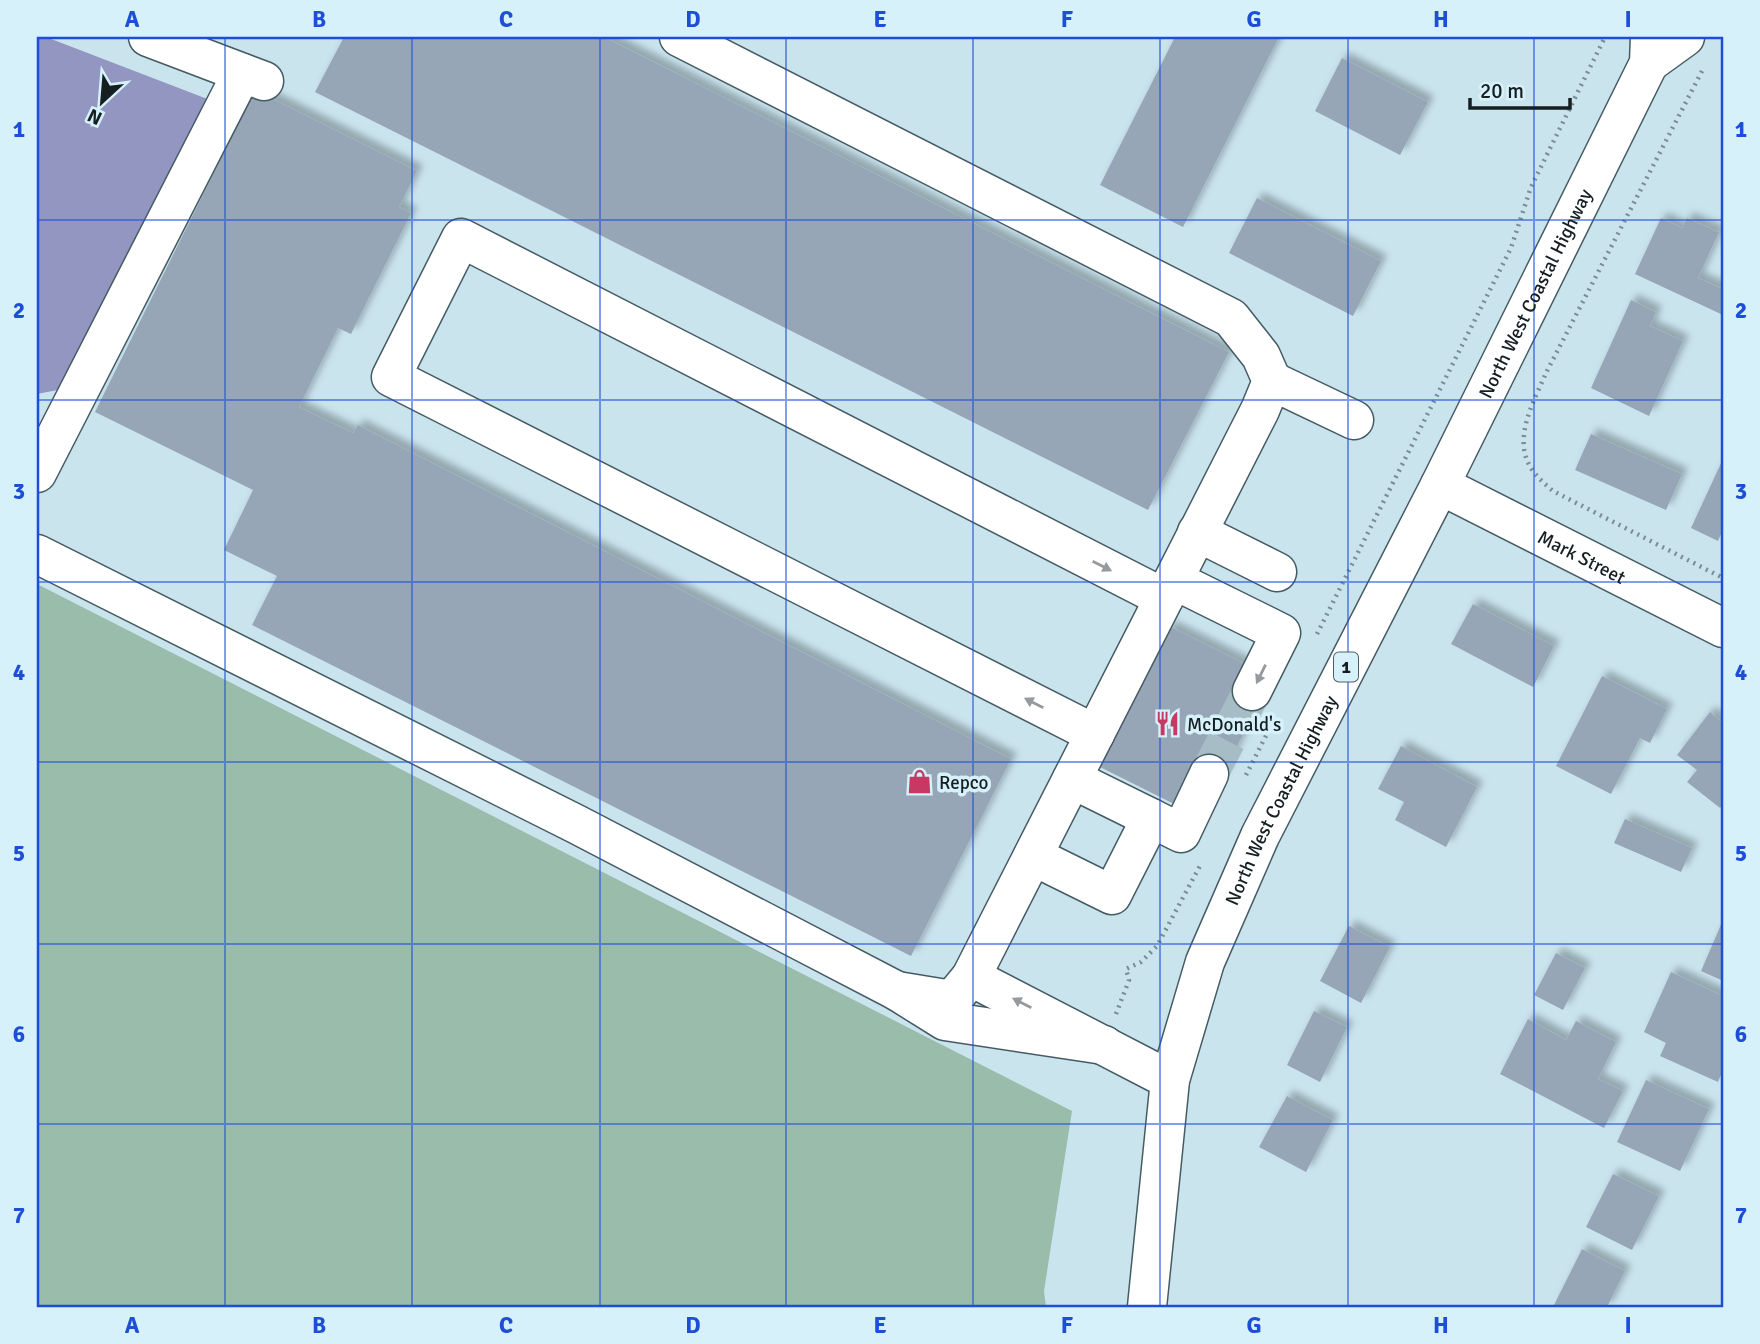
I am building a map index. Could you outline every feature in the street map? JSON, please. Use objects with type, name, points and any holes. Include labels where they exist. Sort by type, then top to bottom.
[{"type":"main road","points":[[37,473],[254,77],[148,37]]},
{"type":"main road","points":[[679,37],[1231,318],[1261,356],[1272,381],[1354,420]]},
{"type":"main road","name":"North West Coastal Highway","points":[[1147,1307],[1170,1080],[1205,962],[1260,836],[1440,485],[1649,50],[1696,49]]},
{"type":"main road","points":[[1095,734],[391,377],[461,238],[1041,535],[1180,568],[1290,614],[1297,638],[1264,704]]},
{"type":"main road","points":[[897,991],[953,1000],[971,977],[1260,410],[1272,381]]},
{"type":"main road","name":"Mark Street","points":[[1440,485],[1723,628]]},
{"type":"main road","points":[[37,554],[576,824],[897,991],[945,1021],[1104,1045]]},
{"type":"main road","points":[[1180,568],[1277,572]]},
{"type":"main road","points":[[1072,779],[1181,833],[1227,776]]},
{"type":"main road","points":[[1033,856],[1112,895],[1151,818]]},
{"type":"main road","points":[[971,977],[1170,1080]]},
{"type":"path","points":[[1297,638],[1511,248],[1531,187],[1605,37]]},
{"type":"path","points":[[1696,49],[1527,416],[1523,443],[1532,470],[1553,491],[1723,578]]},
{"type":"path","points":[[1227,776],[1264,704]]},
{"type":"path","points":[[1129,980],[1126,969],[1141,962],[1157,946],[1207,853]]},
{"type":"green space","points":[[37,584],[1072,1111],[1044,1291],[1046,1307],[37,1307]]},
{"type":"water","points":[[37,37],[46,37],[210,100],[63,389],[37,394]]},
{"type":"building","points":[[344,37],[604,37],[1229,352],[1148,510],[315,92]]},
{"type":"building","points":[[1175,37],[1279,37],[1183,227],[1100,185]]},
{"type":"building","points":[[1342,58],[1428,102],[1400,155],[1315,111]]},
{"type":"building","points":[[255,90],[417,171],[399,207],[411,213],[351,334],[338,328],[299,407],[353,433],[358,425],[1011,759],[911,956],[252,625],[277,576],[224,550],[253,490],[95,412]]},
{"type":"building","points":[[1257,198],[1381,261],[1353,316],[1229,253]]},
{"type":"building","points":[[1661,218],[1682,228],[1687,218],[1719,232],[1698,278],[1723,289],[1723,315],[1635,274]]},
{"type":"building","points":[[1631,300],[1656,312],[1650,326],[1683,341],[1649,416],[1591,388]]},
{"type":"building","points":[[1591,434],[1682,474],[1666,510],[1575,470]]},
{"type":"building","points":[[1723,459],[1723,529],[1718,541],[1691,528]]},
{"type":"building","points":[[1473,604],[1554,646],[1533,687],[1451,644]]},
{"type":"building","name":"McDonald's","points":[[1169,626],[1245,664],[1263,696],[1220,779],[1174,804],[1098,766]]},
{"type":"building","points":[[1602,676],[1667,709],[1650,743],[1640,738],[1611,794],[1556,766]]},
{"type":"building","points":[[1710,712],[1723,723],[1723,804],[1720,808],[1687,782],[1697,770],[1677,755]]},
{"type":"building","points":[[1401,746],[1477,787],[1446,847],[1395,820],[1404,802],[1378,789]]},
{"type":"building","points":[[1625,819],[1692,848],[1681,872],[1614,843]]},
{"type":"building","points":[[1723,920],[1723,981],[1701,971]]},
{"type":"building","points":[[1349,926],[1390,947],[1361,1003],[1320,981]]},
{"type":"building","points":[[1556,953],[1585,968],[1563,1010],[1534,995]]},
{"type":"building","points":[[1671,972],[1723,996],[1723,1070],[1718,1082],[1660,1056],[1666,1043],[1644,1032]]},
{"type":"building","points":[[1314,1011],[1347,1027],[1320,1082],[1287,1065]]},
{"type":"building","points":[[1528,1019],[1566,1040],[1576,1021],[1616,1042],[1598,1079],[1623,1091],[1604,1128],[1500,1074]]},
{"type":"building","points":[[1646,1080],[1709,1109],[1680,1171],[1617,1142]]},
{"type":"building","points":[[1287,1096],[1333,1120],[1306,1172],[1259,1147]]},
{"type":"building","points":[[1613,1174],[1659,1196],[1632,1250],[1586,1227]]},
{"type":"building","points":[[1582,1249],[1625,1271],[1607,1307],[1553,1307]]},
{"type":"tunnel","points":[[1209,774],[1252,691]]},
{"type":"place","name":"McDonald's","points":[[1167,724]]},
{"type":"place","name":"Repco","points":[[919,782]]}]
